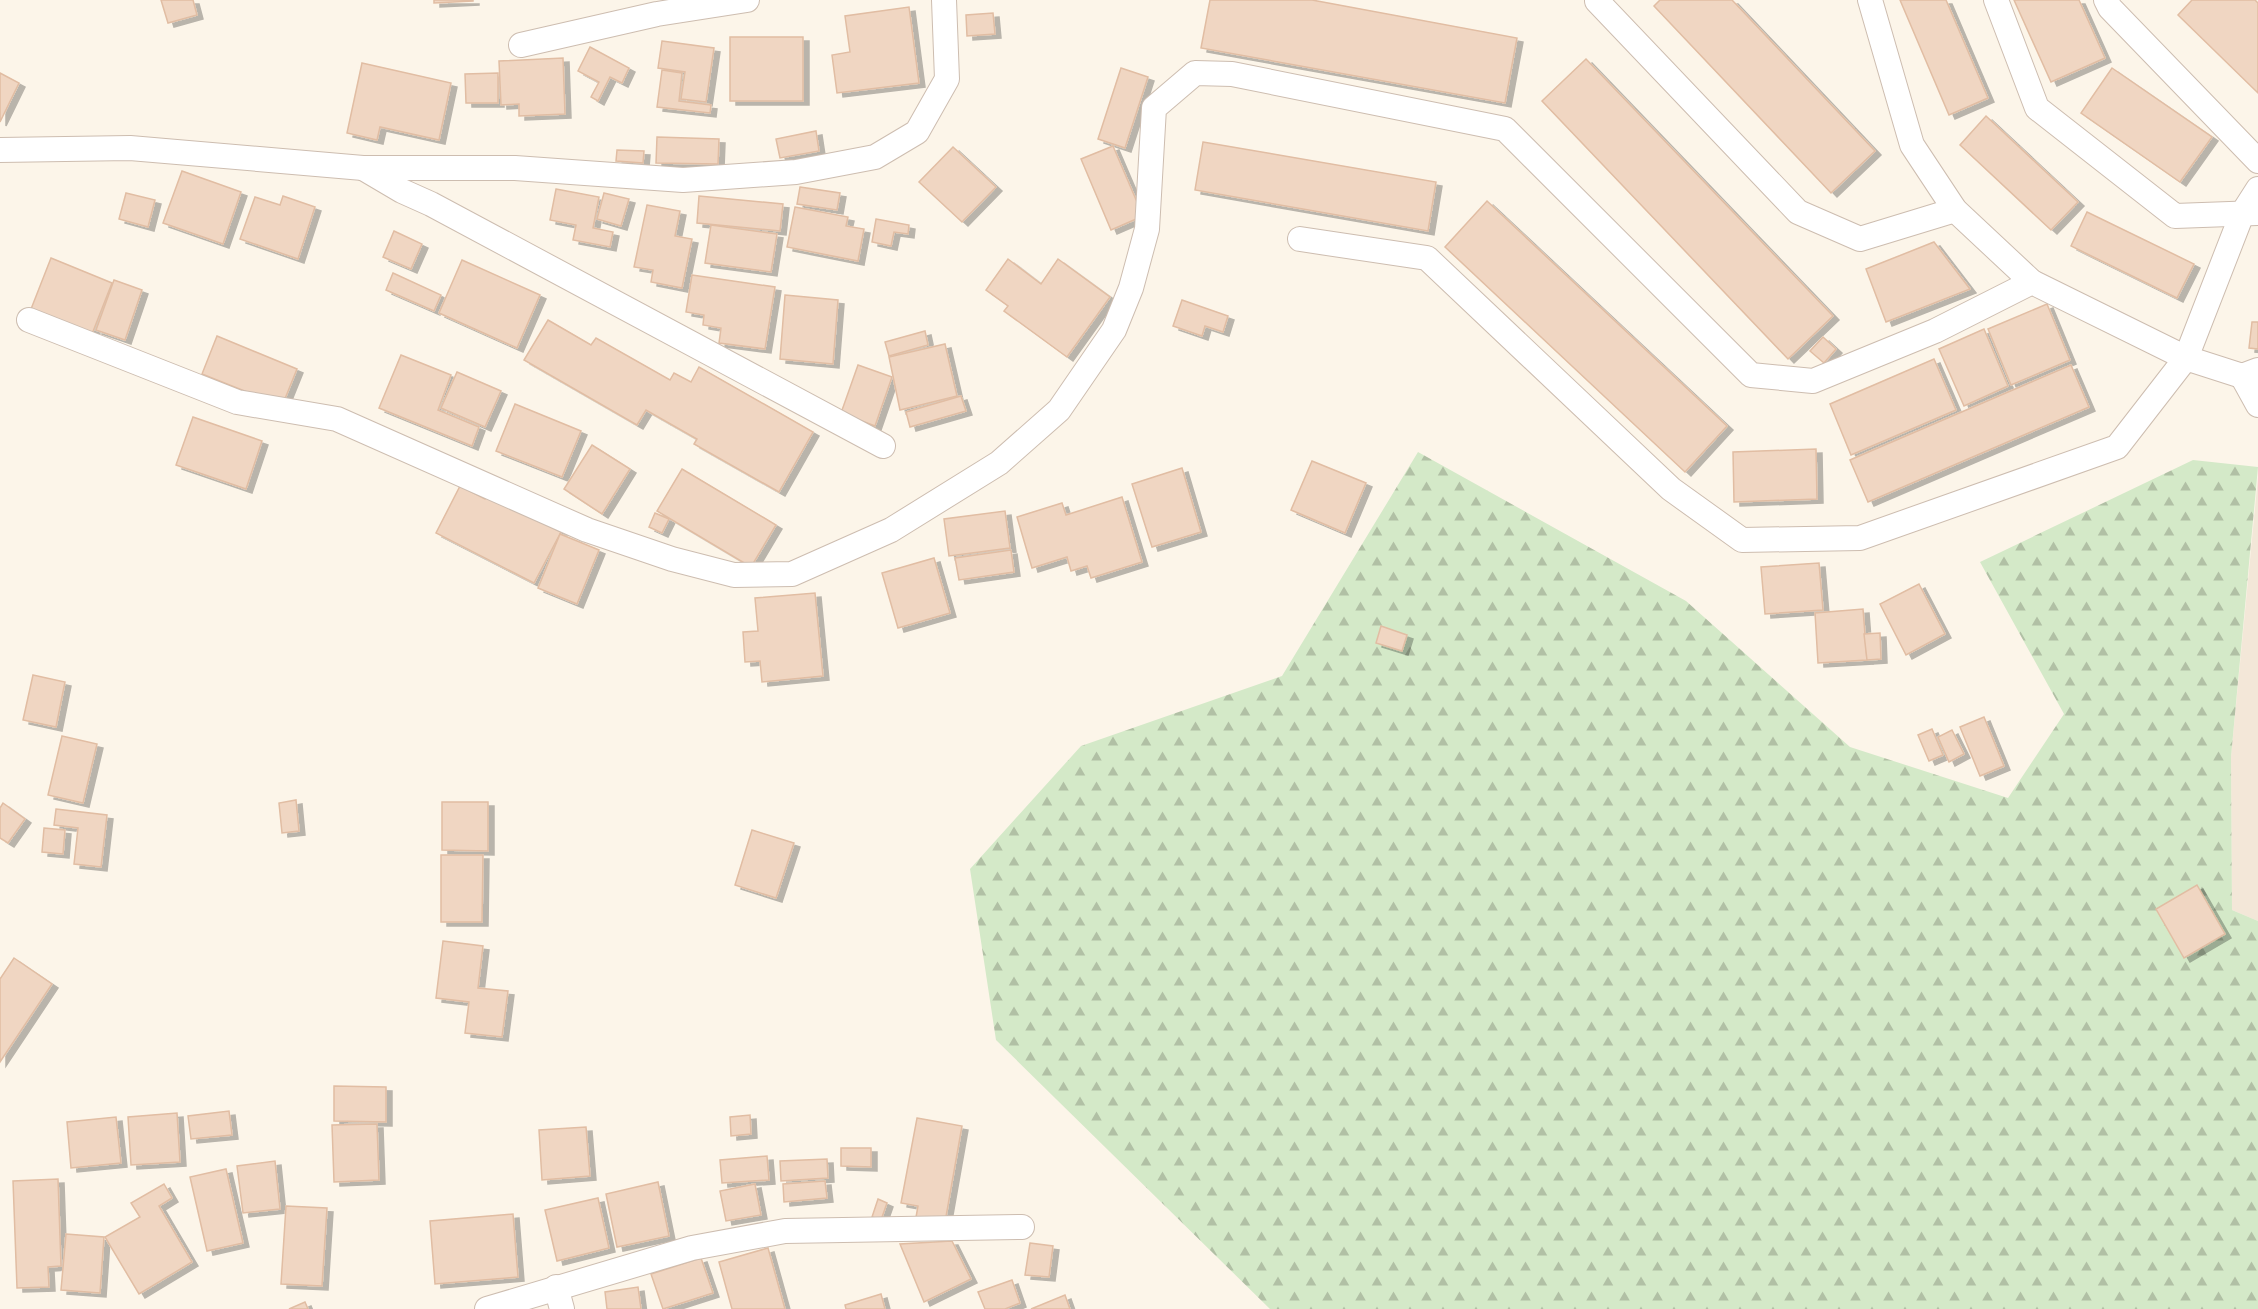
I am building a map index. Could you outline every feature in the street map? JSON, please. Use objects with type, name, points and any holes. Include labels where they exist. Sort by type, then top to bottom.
[{"type":"street","points":[[521,45],[656,7],[747,0]]},
{"type":"street","points":[[0,150],[130,148],[363,168],[515,168],[683,180],[796,172],[875,157],[917,132],[946,79],[944,0]]},
{"type":"street","points":[[1870,0],[1912,145],[1955,210],[2032,282],[2186,358],[2250,373],[2258,405]]},
{"type":"street","points":[[1996,0],[2037,108],[2175,216],[2250,213]]},
{"type":"street","points":[[2106,0],[2110,8],[2258,161]]},
{"type":"street","points":[[1597,2],[1798,212],[1860,239],[1955,210]]},
{"type":"street","points":[[29,320],[237,402],[338,419],[587,530],[672,559],[734,575],[745,575],[792,574],[891,530],[999,463],[1059,410],[1114,330],[1131,288],[1147,229],[1154,108],[1195,73],[1232,74],[1505,129],[1751,375],[1813,381],[1935,331],[2032,282]]},
{"type":"street","points":[[363,168],[402,191],[883,446]]},
{"type":"street","points":[[1300,239],[1428,258],[1671,489],[1742,540],[1860,538],[2117,447],[2186,358],[2250,213],[2258,189]]},
{"type":"street","points":[[487,1309],[559,1298],[692,1248],[785,1231],[1022,1227]]},
{"type":"shaded area","points":[[2258,477],[2258,921],[2232,910],[2231,757]]},
{"type":"green space","points":[[1418,452],[1686,601],[1850,747],[2008,798],[2064,714],[1980,562],[2193,460],[2258,467],[2231,757],[2232,910],[2258,921],[2258,1309],[1270,1309],[996,1040],[970,869],[1081,746],[1282,676]]},
{"type":"building","points":[[161,0],[193,0],[197,15],[168,23]]},
{"type":"building","points":[[434,0],[473,0],[473,1],[434,3]]},
{"type":"building","points":[[1210,0],[1312,0],[1517,38],[1505,103],[1201,48]]},
{"type":"building","points":[[1660,0],[1732,0],[1875,151],[1831,193],[1654,6]]},
{"type":"building","points":[[1900,0],[1946,0],[1988,98],[1949,115]]},
{"type":"building","points":[[2014,0],[2079,0],[2105,58],[2051,82]]},
{"type":"building","points":[[2192,0],[2255,0],[2258,3],[2258,93],[2178,15]]},
{"type":"building","points":[[909,7],[919,83],[837,93],[832,55],[850,52],[845,16]]},
{"type":"building","points":[[993,13],[995,34],[967,36],[966,15]]},
{"type":"building","points":[[730,37],[803,37],[803,101],[730,101]]},
{"type":"building","points":[[662,41],[714,48],[706,102],[681,99],[685,72],[658,68]]},
{"type":"building","points":[[590,47],[629,68],[622,83],[610,77],[598,101],[591,97],[599,82],[578,71]]},
{"type":"building","points":[[563,58],[565,114],[519,116],[519,104],[501,105],[499,61]]},
{"type":"building","points":[[1586,59],[1833,316],[1788,359],[1542,101]]},
{"type":"building","points":[[362,63],[451,83],[439,140],[380,127],[377,140],[347,133]]},
{"type":"building","points":[[1121,68],[1148,77],[1125,148],[1098,139]]},
{"type":"building","points":[[2112,68],[2212,137],[2180,182],[2081,113]]},
{"type":"building","points":[[662,70],[682,73],[679,101],[711,105],[710,113],[657,107]]},
{"type":"building","points":[[0,73],[19,83],[0,122]]},
{"type":"building","points":[[498,73],[498,103],[466,103],[465,74]]},
{"type":"building","points":[[1986,116],[2078,202],[2051,230],[1960,145]]},
{"type":"building","points":[[816,131],[819,151],[780,158],[776,139]]},
{"type":"building","points":[[657,137],[719,139],[718,164],[656,163]]},
{"type":"building","points":[[1203,142],[1436,182],[1428,231],[1195,190]]},
{"type":"building","points":[[1113,146],[1143,216],[1111,230],[1081,159]]},
{"type":"building","points":[[953,147],[996,187],[962,222],[919,182]]},
{"type":"building","points":[[617,150],[644,151],[643,163],[616,161]]},
{"type":"building","points":[[182,171],[241,192],[223,244],[163,223]]},
{"type":"building","points":[[800,187],[840,193],[837,210],[797,204]]},
{"type":"building","points":[[556,189],[599,197],[593,228],[613,232],[610,247],[573,240],[576,225],[550,220]]},
{"type":"building","points":[[126,193],[155,200],[148,227],[119,219]]},
{"type":"building","points":[[604,193],[629,199],[621,226],[597,219]]},
{"type":"building","points":[[283,196],[315,207],[298,259],[240,239],[255,197],[280,205]]},
{"type":"building","points":[[699,196],[783,204],[780,231],[697,223]]},
{"type":"building","points":[[1487,201],[1727,426],[1685,472],[1445,247]]},
{"type":"building","points":[[647,205],[680,211],[675,236],[692,239],[682,288],[651,282],[653,270],[634,267]]},
{"type":"building","points":[[795,207],[848,217],[846,226],[864,229],[858,261],[787,247]]},
{"type":"building","points":[[2087,212],[2194,264],[2177,298],[2071,246]]},
{"type":"building","points":[[876,219],[909,225],[908,234],[894,232],[891,246],[872,242]]},
{"type":"building","points":[[711,225],[777,234],[771,272],[705,263]]},
{"type":"building","points":[[394,231],[422,244],[411,269],[383,257]]},
{"type":"building","points":[[1934,242],[1970,289],[1886,322],[1866,269]]},
{"type":"building","points":[[51,258],[112,283],[92,334],[31,309]]},
{"type":"building","points":[[1008,259],[1041,284],[1058,259],[1110,297],[1067,357],[1004,311],[1008,306],[986,290]]},
{"type":"building","points":[[462,260],[540,295],[517,348],[439,313]]},
{"type":"building","points":[[393,273],[441,295],[434,311],[386,290]]},
{"type":"building","points":[[692,275],[775,287],[765,349],[719,343],[721,328],[703,325],[704,315],[686,312]]},
{"type":"building","points":[[114,280],[142,290],[125,340],[96,330]]},
{"type":"building","points":[[785,295],[838,300],[833,364],[780,359]]},
{"type":"building","points":[[1182,300],[1228,316],[1223,332],[1205,326],[1202,336],[1173,326]]},
{"type":"building","points":[[2047,304],[2070,360],[2011,385],[1988,329]]},
{"type":"building","points":[[548,320],[591,345],[596,338],[670,380],[674,373],[691,382],[699,367],[813,432],[779,492],[694,444],[697,439],[646,410],[637,425],[524,360]]},
{"type":"building","points":[[2252,322],[2258,322],[2258,349],[2249,348]]},
{"type":"building","points":[[1984,329],[2008,386],[1964,406],[1939,349]]},
{"type":"building","points":[[925,331],[928,345],[889,356],[885,342]]},
{"type":"building","points":[[217,336],[297,369],[282,406],[202,374]]},
{"type":"building","points":[[1823,337],[1836,349],[1824,363],[1810,351]]},
{"type":"building","points":[[945,344],[957,396],[900,410],[889,357]]},
{"type":"building","points":[[401,355],[451,375],[438,410],[479,427],[472,446],[379,408]]},
{"type":"building","points":[[1934,359],[1956,410],[1851,455],[1830,404]]},
{"type":"building","points":[[858,365],[892,377],[875,426],[841,413]]},
{"type":"building","points":[[2071,365],[2089,407],[1868,502],[1850,460]]},
{"type":"building","points":[[457,372],[501,391],[485,427],[441,408]]},
{"type":"building","points":[[961,396],[966,411],[910,427],[906,412]]},
{"type":"building","points":[[515,404],[581,431],[562,477],[496,451]]},
{"type":"building","points":[[193,417],[262,441],[246,489],[176,465]]},
{"type":"building","points":[[592,445],[630,469],[602,514],[564,489]]},
{"type":"building","points":[[1816,449],[1817,499],[1734,502],[1733,452]]},
{"type":"building","points":[[1312,461],[1366,483],[1345,533],[1291,510]]},
{"type":"building","points":[[1182,468],[1201,532],[1152,547],[1132,484]]},
{"type":"building","points":[[682,469],[776,525],[751,567],[657,511]]},
{"type":"building","points":[[460,486],[485,499],[487,495],[561,532],[534,583],[436,533]]},
{"type":"building","points":[[1122,497],[1142,562],[1091,578],[1087,566],[1071,571],[1067,557],[1032,568],[1017,517],[1062,503],[1066,515]]},
{"type":"building","points":[[1005,511],[1010,548],[949,556],[944,519]]},
{"type":"building","points":[[655,513],[669,519],[662,533],[649,527]]},
{"type":"building","points":[[560,534],[599,550],[577,604],[538,588]]},
{"type":"building","points":[[1011,550],[1014,572],[959,580],[955,558]]},
{"type":"building","points":[[934,558],[950,613],[898,628],[882,573]]},
{"type":"building","points":[[1819,563],[1823,610],[1765,614],[1761,567]]},
{"type":"building","points":[[1919,584],[1945,634],[1906,655],[1880,604]]},
{"type":"building","points":[[815,593],[823,676],[762,682],[760,661],[745,662],[743,632],[758,631],[755,598]]},
{"type":"building","points":[[1863,609],[1867,660],[1818,663],[1815,613]]},
{"type":"building","points":[[1381,626],[1407,635],[1402,651],[1376,643]]},
{"type":"building","points":[[1880,633],[1881,659],[1867,660],[1864,634]]},
{"type":"building","points":[[33,675],[65,682],[56,727],[23,720]]},
{"type":"building","points":[[1984,717],[2004,766],[1980,776],[1960,727]]},
{"type":"building","points":[[1932,729],[1943,755],[1929,761],[1918,735]]},
{"type":"building","points":[[1952,730],[1964,754],[1949,762],[1938,737]]},
{"type":"building","points":[[62,736],[97,744],[83,803],[48,795]]},
{"type":"building","points":[[296,800],[299,831],[282,833],[279,803]]},
{"type":"building","points":[[442,802],[488,802],[488,851],[442,850]]},
{"type":"building","points":[[3,803],[25,819],[8,843],[0,838],[0,808]]},
{"type":"building","points":[[56,809],[107,815],[101,867],[74,864],[78,828],[54,825]]},
{"type":"building","points":[[44,828],[65,830],[63,854],[42,852]]},
{"type":"building","points":[[752,830],[794,843],[776,898],[735,885]]},
{"type":"building","points":[[441,855],[483,855],[482,922],[441,922]]},
{"type":"building","points":[[2197,885],[2225,934],[2184,958],[2156,909]]},
{"type":"building","points":[[443,941],[483,946],[478,988],[508,991],[502,1037],[465,1033],[469,1002],[436,998]]},
{"type":"building","points":[[14,958],[52,984],[0,1062],[0,979]]},
{"type":"building","points":[[334,1086],[386,1087],[386,1122],[334,1121]]},
{"type":"building","points":[[229,1111],[232,1135],[191,1139],[188,1116]]},
{"type":"building","points":[[177,1113],[180,1162],[131,1165],[128,1117]]},
{"type":"building","points":[[750,1115],[751,1134],[731,1136],[730,1117]]},
{"type":"building","points":[[116,1117],[121,1163],[71,1168],[67,1122]]},
{"type":"building","points":[[917,1118],[962,1126],[944,1228],[915,1223],[918,1206],[901,1203]]},
{"type":"building","points":[[377,1124],[379,1180],[334,1182],[332,1125]]},
{"type":"building","points":[[586,1127],[590,1176],[542,1180],[539,1130]]},
{"type":"building","points":[[841,1148],[871,1148],[871,1167],[841,1166]]},
{"type":"building","points":[[767,1156],[769,1180],[722,1183],[720,1160]]},
{"type":"building","points":[[827,1159],[828,1178],[781,1181],[780,1161]]},
{"type":"building","points":[[275,1161],[280,1209],[243,1213],[237,1166]]},
{"type":"building","points":[[226,1169],[243,1243],[207,1251],[190,1177]]},
{"type":"building","points":[[58,1179],[61,1266],[48,1267],[49,1287],[17,1288],[13,1181]]},
{"type":"building","points":[[825,1181],[827,1198],[784,1202],[783,1184]]},
{"type":"building","points":[[658,1182],[669,1236],[617,1247],[606,1194]]},
{"type":"building","points":[[164,1184],[172,1198],[159,1206],[192,1262],[139,1294],[105,1237],[140,1217],[131,1203]]},
{"type":"building","points":[[755,1184],[761,1215],[726,1221],[720,1191]]},
{"type":"building","points":[[598,1198],[609,1248],[557,1261],[545,1210]]},
{"type":"building","points":[[878,1199],[887,1203],[881,1220],[872,1217]]},
{"type":"building","points":[[286,1206],[327,1208],[322,1286],[281,1284]]},
{"type":"building","points":[[513,1214],[518,1277],[435,1284],[430,1221]]},
{"type":"building","points":[[66,1234],[104,1237],[100,1293],[61,1290]]},
{"type":"building","points":[[952,1241],[971,1279],[924,1302],[900,1244]]},
{"type":"building","points":[[1030,1243],[1053,1246],[1049,1277],[1025,1275]]},
{"type":"building","points":[[768,1248],[785,1309],[732,1309],[719,1262]]},
{"type":"building","points":[[701,1258],[713,1293],[663,1309],[651,1274]]},
{"type":"building","points":[[1012,1280],[1020,1303],[1005,1309],[985,1309],[978,1292]]},
{"type":"building","points":[[638,1287],[641,1309],[607,1309],[605,1292]]},
{"type":"building","points":[[881,1294],[885,1309],[846,1309],[845,1305]]},
{"type":"building","points":[[1065,1295],[1070,1309],[1031,1309]]},
{"type":"building","points":[[305,1302],[308,1309],[289,1309]]}]
